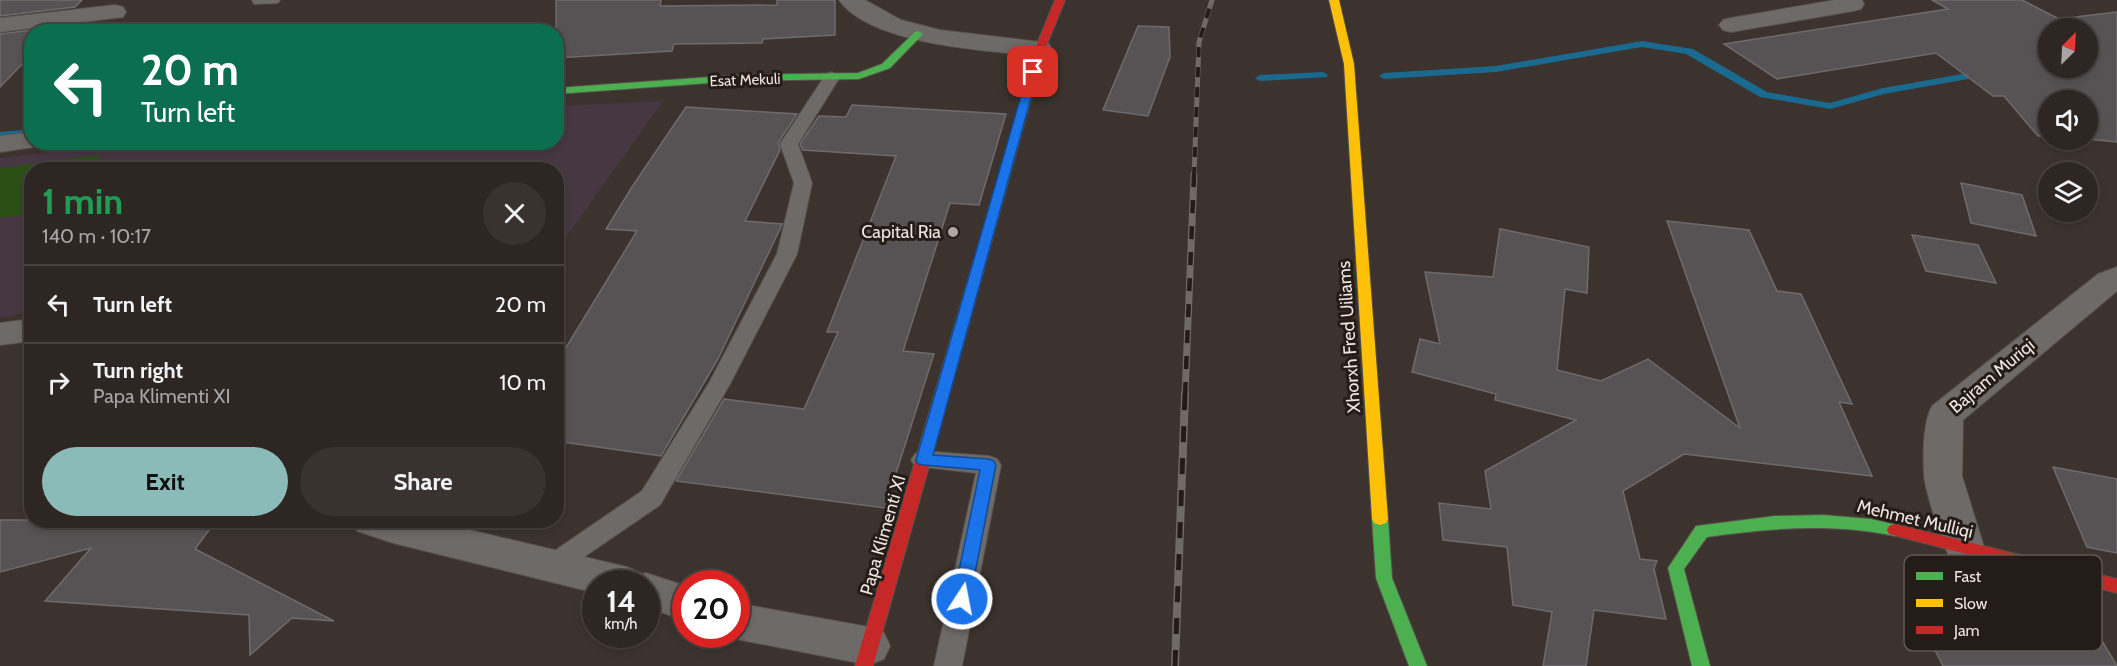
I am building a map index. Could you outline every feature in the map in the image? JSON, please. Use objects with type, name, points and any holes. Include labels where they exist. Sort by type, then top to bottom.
[{"type":"street","points":[[850,0],[881,21],[918,34],[1040,49]]},
{"type":"street","name":"Papa Klimenti XI","points":[[859,659],[924,460],[1040,49],[1060,0]]},
{"type":"street","name":"Xhorxh Fred Uiliams","points":[[1334,0],[1348,64],[1384,578],[1418,666]]},
{"type":"street","points":[[1731,25],[1853,4],[1846,0]]},
{"type":"street","points":[[0,25],[115,12]]},
{"type":"street","name":"Esat Mekuli","points":[[564,90],[738,78],[859,76],[879,71],[896,58],[918,34]]},
{"type":"street","points":[[0,144],[24,141]]},
{"type":"street","name":"Bajram Muriqi","points":[[1964,547],[1943,476],[1945,415],[2027,346],[2117,277]]},
{"type":"street","points":[[0,334],[24,331]]},
{"type":"street","name":"Mehmet Mulliqi","points":[[1701,666],[1676,568],[1702,531],[1772,521],[1863,522],[1995,555]]},
{"type":"street","points":[[393,528],[582,572]]},
{"type":"street","name":"Mehmet Mulliqi","points":[[2102,582],[2117,586]]},
{"type":"street","points":[[750,625],[859,659]]},
{"type":"lane","points":[[553,565],[651,498],[719,384],[787,254],[803,183],[789,144],[832,78]]},
{"type":"lane","points":[[924,460],[989,465],[948,666]]},
{"type":"shaded area","points":[[663,101],[564,240],[564,162],[24,162],[24,313],[0,318],[0,158],[64,150],[564,150],[564,106]]},
{"type":"green space","points":[[101,155],[96,162],[47,162]]},
{"type":"green space","points":[[24,165],[24,215],[0,218],[0,168]]},
{"type":"building","points":[[0,0],[82,0],[75,7],[0,16]]},
{"type":"building","points":[[556,0],[661,0],[660,6],[777,5],[777,0],[835,0],[835,35],[763,39],[762,43],[674,44],[672,51],[564,58],[564,24],[556,24]]},
{"type":"building","points":[[1932,0],[2022,0],[2057,18],[2038,18],[2038,78],[2098,78],[2098,18],[2067,18],[2117,12],[2117,142],[2098,140],[2098,90],[2038,90],[2038,136],[2004,96],[1993,96],[1936,53],[1777,79],[1724,44],[1948,9]]},
{"type":"building","points":[[1138,26],[1169,27],[1170,57],[1148,116],[1103,110]]},
{"type":"building","points":[[24,31],[24,62],[0,87],[0,34]]},
{"type":"building","points":[[852,105],[1006,114],[979,205],[950,203],[903,351],[934,354],[885,508],[676,481],[724,399],[804,409],[838,332],[827,332],[896,156],[803,150],[800,144],[819,116],[846,117]]},
{"type":"building","points":[[686,107],[797,114],[778,143],[780,150],[745,221],[782,224],[781,227],[718,359],[661,456],[564,442],[564,351],[637,231],[606,229]]},
{"type":"building","points":[[1961,183],[2022,195],[2036,236],[1971,223]]},
{"type":"building","points":[[1667,221],[1749,230],[1777,291],[1801,294],[1852,404],[1839,402],[1872,476],[1684,454],[1623,491],[1640,559],[1657,561],[1654,569],[1666,619],[1594,610],[1586,666],[1543,666],[1552,612],[1513,605],[1507,547],[1443,540],[1439,503],[1491,509],[1485,471],[1576,420],[1495,400],[1496,394],[1412,372],[1420,339],[1440,344],[1425,272],[1493,277],[1500,229],[1589,247],[1587,293],[1565,289],[1557,370],[1601,381],[1648,359],[1740,428]]},
{"type":"building","points":[[1912,235],[1978,245],[1996,283],[1926,271]]},
{"type":"building","points":[[2053,467],[2117,479],[2117,553],[2087,547]]},
{"type":"building","points":[[0,520],[24,520],[24,528],[210,529],[195,549],[334,621],[292,618],[250,655],[249,615],[45,601],[91,548],[0,572]]},
{"type":"building","points":[[2102,641],[2117,666],[1943,666],[1935,651],[2102,651]]},
{"type":"waterway","points":[[1384,76],[1496,69],[1642,44],[1689,51],[1764,95],[1830,106],[1883,91],[1985,73]]},
{"type":"waterway","points":[[1260,78],[1323,75]]},
{"type":"waterway","points":[[0,135],[24,133]]},
{"type":"railway","points":[[1194,177],[1199,42],[1212,0]]},
{"type":"railway","points":[[1185,395],[1194,175]]},
{"type":"railway","points":[[1175,666],[1185,394]]},
{"type":"traffic: fast","points":[[564,90],[738,78],[859,76],[886,66],[918,34]]},
{"type":"traffic: fast","points":[[956,345],[1019,124]]},
{"type":"traffic: fast","points":[[1380,519],[1384,578],[1418,666]]},
{"type":"traffic: fast","points":[[1701,666],[1676,568],[1702,531],[1799,521],[1847,522],[1895,530]]},
{"type":"traffic: slow","points":[[1334,0],[1349,64],[1380,519]]},
{"type":"traffic: jam","points":[[1019,124],[1040,49],[1060,0]]},
{"type":"traffic: jam","points":[[864,666],[956,345]]},
{"type":"traffic: jam","points":[[1895,530],[1994,555]]},
{"type":"traffic: jam","points":[[2102,582],[2117,586]]},
{"type":"place","name":"Capital Ria","points":[[953,232]]},
{"type":"route","points":[[962,599],[989,465],[924,460],[1033,72]]}]
